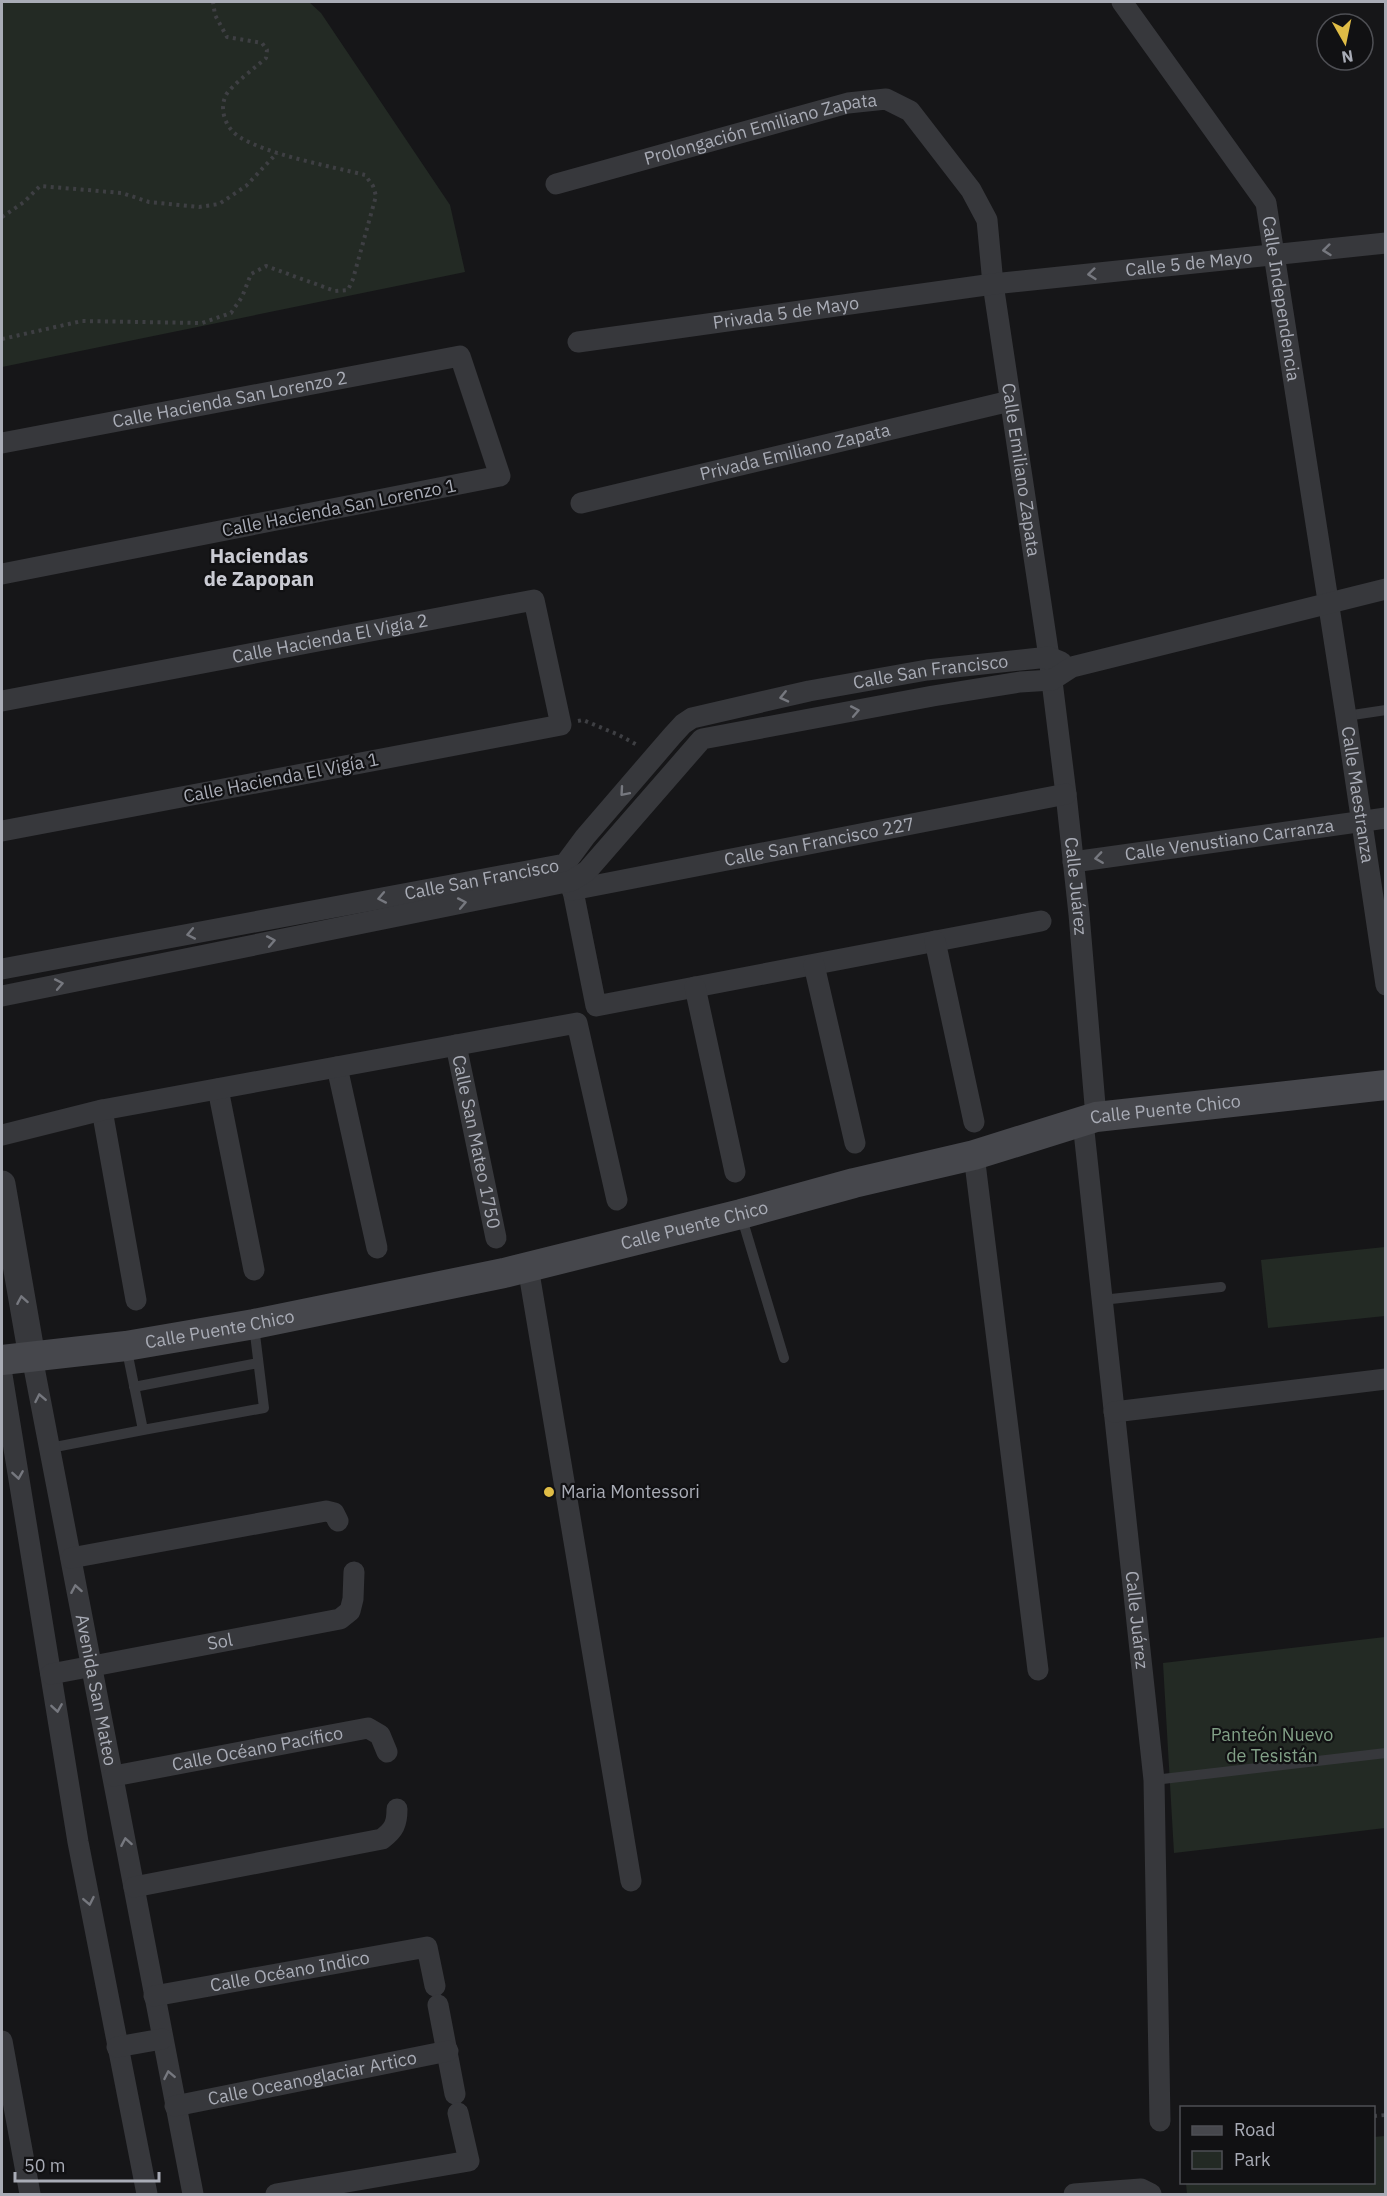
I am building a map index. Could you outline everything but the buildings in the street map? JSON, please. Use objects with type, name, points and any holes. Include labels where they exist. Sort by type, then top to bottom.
[{"type":"main road","name":"Calle Puente Chico","points":[[2,1360],[126,1346],[254,1324],[528,1267],[741,1214],[854,1183],[974,1155],[1090,1120],[1386,1085]]},
{"type":"street","name":"Calle Independencia","points":[[1122,2],[1266,203],[1328,603]]},
{"type":"street","name":"Prolongación Emiliano Zapata","points":[[556,184],[848,103],[886,99],[910,111],[971,190],[987,220],[993,284]]},
{"type":"street","name":"Calle 5 de Mayo","points":[[993,284],[1386,243]]},
{"type":"street","name":"Privada 5 de Mayo","points":[[578,342],[993,284]]},
{"type":"street","name":"Calle Emiliano Zapata","points":[[993,284],[1049,657]]},
{"type":"street","name":"Calle Hacienda San Lorenzo 2","points":[[2,443],[460,356],[500,476]]},
{"type":"street","name":"Privada Emiliano Zapata","points":[[581,503],[1010,401]]},
{"type":"street","name":"Calle Hacienda San Lorenzo 1","points":[[2,574],[500,476]]},
{"type":"street","name":"Calle San Francisco","points":[[2,996],[569,878],[587,871],[702,739],[933,696],[1020,682],[1052,680],[1072,667],[1386,589]]},
{"type":"street","name":"Calle Hacienda El Vigía 2","points":[[2,701],[534,600],[561,725]]},
{"type":"street","name":"Calle Maestranza","points":[[1328,603],[1386,985]]},
{"type":"street","name":"Calle San Francisco","points":[[569,878],[585,837],[683,724],[692,718],[809,691],[927,670],[1049,657],[1072,667]]},
{"type":"street","name":"Calle Juárez","points":[[1049,657],[1080,925],[1102,1300],[1154,1780],[1160,2121]]},
{"type":"street","points":[[927,670],[933,696]]},
{"type":"street","points":[[809,691],[815,718]]},
{"type":"street","points":[[683,724],[702,739]]},
{"type":"street","name":"Calle Hacienda El Vigía 1","points":[[2,831],[561,725]]},
{"type":"street","name":"Calle San Francisco 227","points":[[569,878],[1066,794]]},
{"type":"street","name":"Calle Venustiano Carranza","points":[[1073,862],[1386,818]]},
{"type":"street","name":"Calle San Francisco","points":[[2,969],[569,878]]},
{"type":"street","points":[[569,878],[596,1006],[1041,921]]},
{"type":"street","points":[[935,941],[974,1122]]},
{"type":"street","points":[[814,964],[855,1143]]},
{"type":"street","points":[[695,987],[735,1172]]},
{"type":"street","name":"Calle San Mateo 1750","points":[[2,1135],[102,1110],[577,1023],[617,1200]]},
{"type":"street","name":"Calle San Mateo 1750","points":[[456,1045],[496,1238]]},
{"type":"street","points":[[337,1067],[377,1248]]},
{"type":"street","points":[[218,1089],[254,1270]]},
{"type":"street","points":[[102,1110],[136,1300]]},
{"type":"street","points":[[974,1155],[1038,1670]]},
{"type":"street","name":"Avenida San Mateo","points":[[2,1184],[32,1358],[193,2194]]},
{"type":"street","points":[[528,1267],[630,1881]]},
{"type":"street","points":[[2,1375],[78,1842],[147,2194]]},
{"type":"street","points":[[1114,1412],[1386,1379]]},
{"type":"street","points":[[71,1558],[326,1511],[334,1513],[338,1521]]},
{"type":"street","name":"Sol","points":[[51,1674],[340,1618],[351,1611],[354,1572]]},
{"type":"street","name":"Calle Océano Pacífico","points":[[114,1776],[368,1728],[380,1735],[387,1752]]},
{"type":"street","points":[[134,1887],[382,1839],[391,1833],[397,1823],[397,1809]]},
{"type":"street","name":"Calle Océano Indico","points":[[154,1996],[427,1947],[448,2051]]},
{"type":"street","points":[[117,2047],[162,2039]]},
{"type":"street","points":[[2,2041],[30,2194]]},
{"type":"street","points":[[276,2194],[469,2161],[456,2104],[448,2051]]},
{"type":"street","name":"Calle Oceanoglaciar Artico","points":[[175,2106],[448,2051]]},
{"type":"street","points":[[1074,2194],[1146,2192]]},
{"type":"lane","points":[[1346,716],[1386,710]]},
{"type":"lane","points":[[741,1214],[784,1358]]},
{"type":"lane","points":[[1102,1300],[1221,1287]]},
{"type":"lane","points":[[50,1448],[264,1408],[254,1324]]},
{"type":"lane","points":[[126,1346],[143,1430]]},
{"type":"lane","points":[[134,1387],[258,1363]]},
{"type":"lane","points":[[1154,1780],[1386,1753]]},
{"type":"path","points":[[2,339],[82,321],[202,323],[231,313],[242,297],[251,274],[266,266],[334,291],[348,290],[376,196],[373,186],[365,175],[277,152],[238,136],[231,129],[223,115],[226,95],[266,58],[267,50],[262,43],[227,37],[215,15],[213,2]]},
{"type":"path","points":[[2,217],[24,202],[40,186],[122,193],[149,202],[199,207],[219,204],[246,186],[277,152]]},
{"type":"path","points":[[561,725],[583,720],[619,735],[656,755]]},
{"type":"green space","points":[[2,2],[309,2],[321,13],[450,205],[465,272],[2,367]]},
{"type":"green space","points":[[1385,1247],[1385,1316],[1268,1328],[1261,1260]]},
{"type":"green space","name":"Panteón Nuevo de Tesistán","points":[[1385,1637],[1385,1828],[1174,1853],[1163,1663]]},
{"type":"green space","points":[[1385,2136],[1385,2194],[1187,2194],[1186,2184],[1375,2184],[1375,2137]]},
{"type":"place","name":"Maria Montessori","points":[[549,1492]]},
{"type":"district","name":"Haciendas de Zapopan","points":[[259,568]]}]
